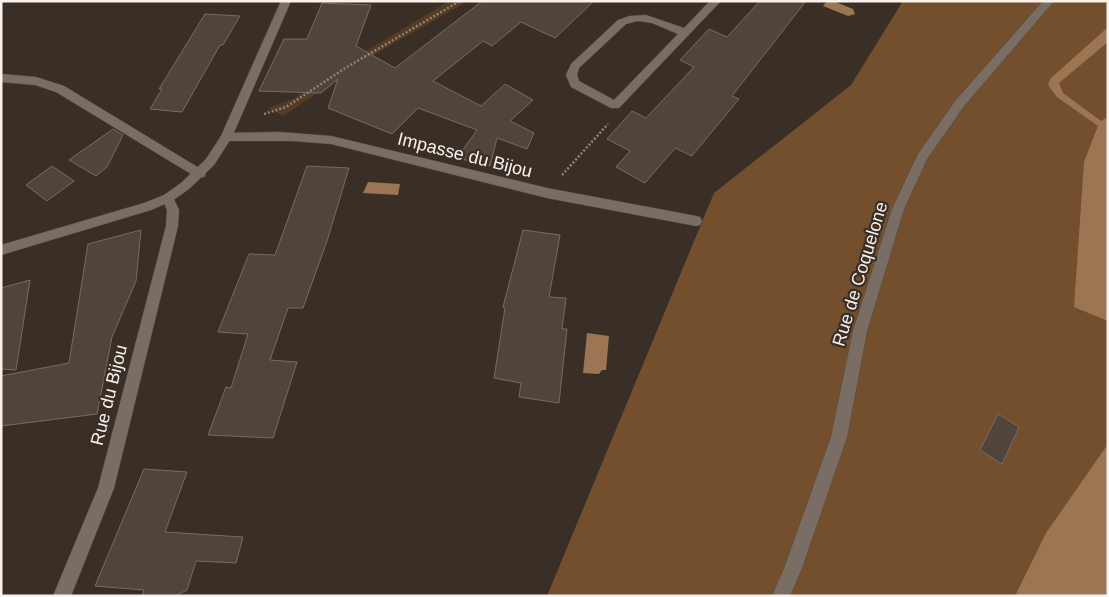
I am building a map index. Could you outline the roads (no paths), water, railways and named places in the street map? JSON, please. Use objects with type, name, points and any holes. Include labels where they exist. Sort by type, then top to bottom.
[{"type":"street","points":[[1,250],[119,216],[168,198],[200,174],[226,136],[286,1]]},
{"type":"street","points":[[686,33],[648,18],[634,17],[622,22],[575,66],[571,73],[571,80],[575,84],[615,105],[686,33],[716,1]]},
{"type":"street","name":"Rue de Coquelone","points":[[781,596],[793,568],[839,437],[860,331],[898,209],[922,158],[960,103],[1049,1]]},
{"type":"street","points":[[1,78],[36,81],[60,88],[200,174]]},
{"type":"street","name":"Impasse du Bijou","points":[[226,136],[281,135],[332,140],[547,193],[696,222]]},
{"type":"street","name":"Rue du Bijou","points":[[62,596],[106,488],[172,226],[173,210],[168,198]]}]
